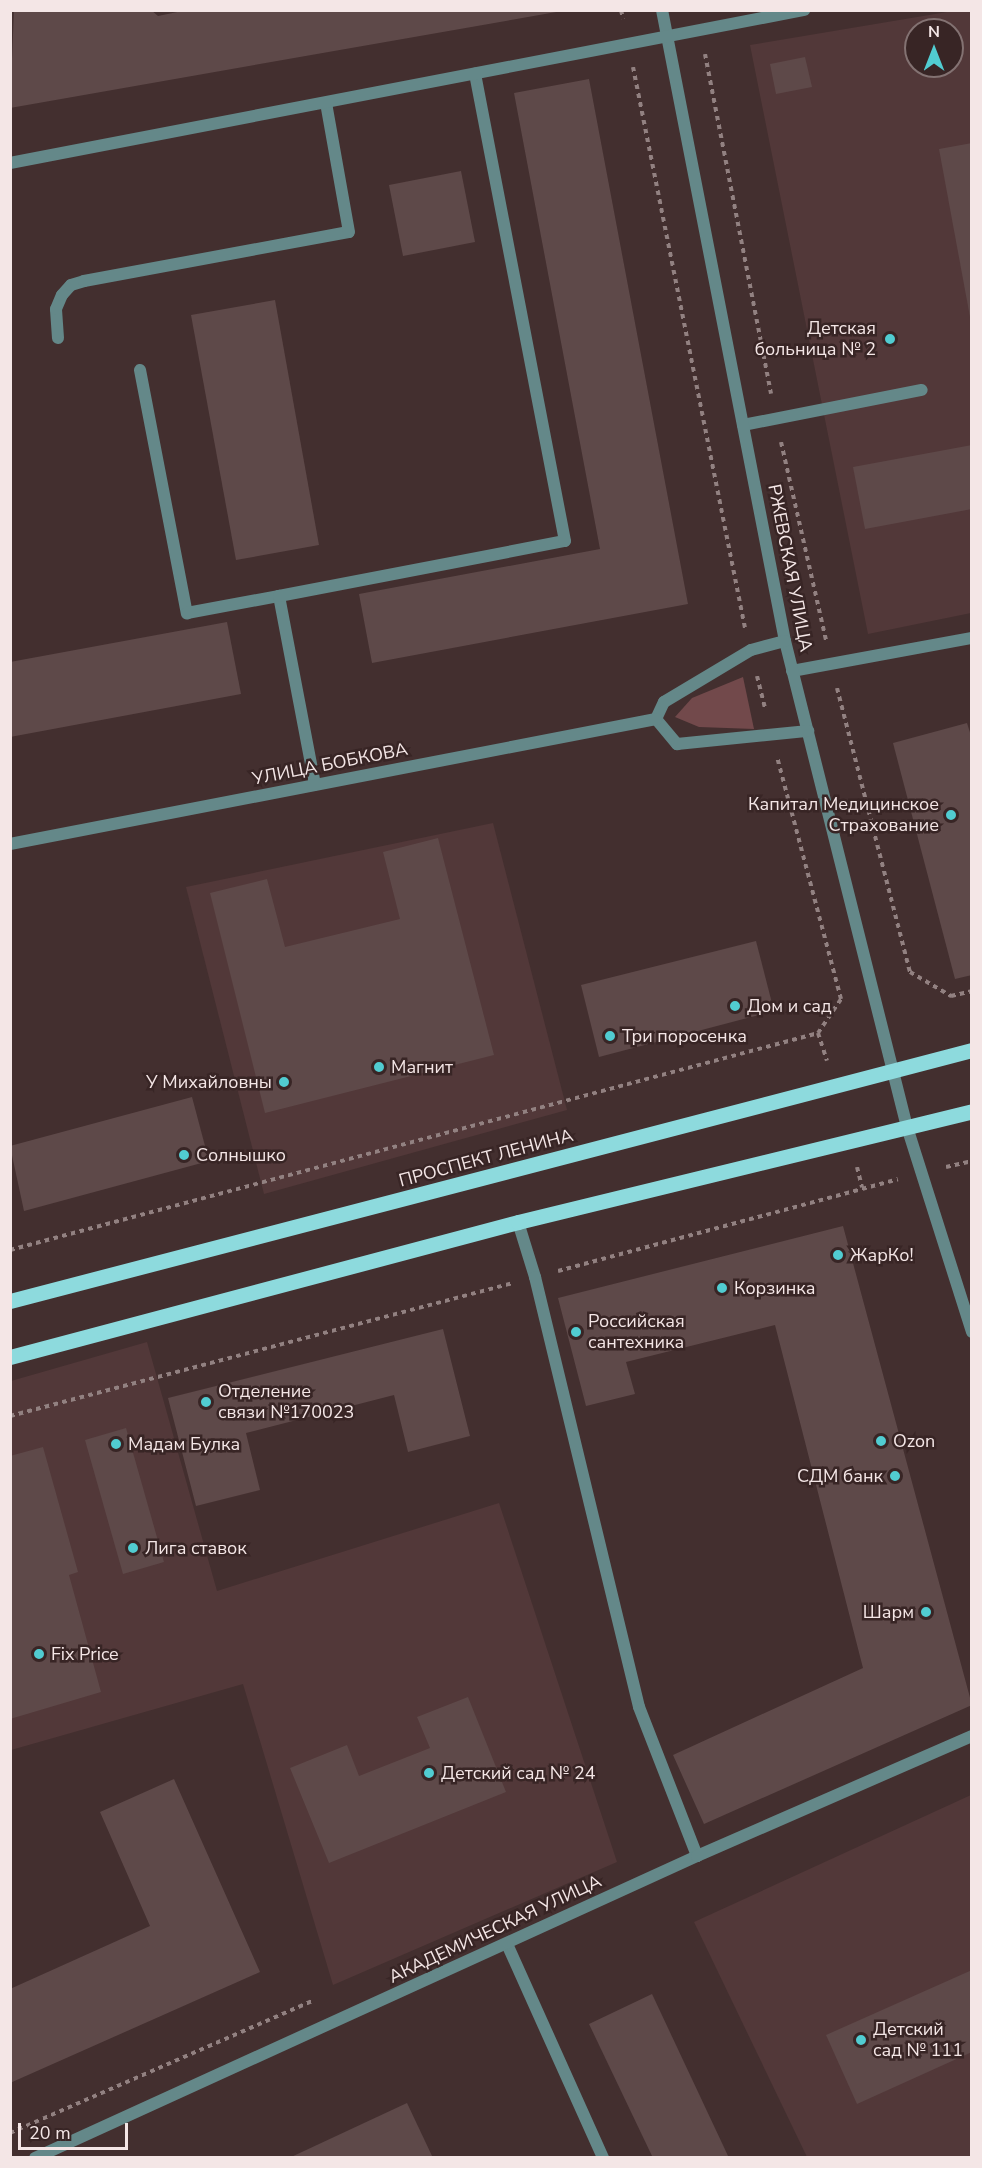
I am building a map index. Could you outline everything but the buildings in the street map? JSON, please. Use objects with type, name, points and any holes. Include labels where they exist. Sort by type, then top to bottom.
[{"type":"main road","name":"ПРОСПЕКТ ЛЕНИНА","points":[[10,1301],[972,1050]]},
{"type":"main road","points":[[10,1357],[518,1222],[972,1111]]},
{"type":"street","name":"РЖЕВСКАЯ УЛИЦА","points":[[662,10],[792,671],[893,1072],[972,1332]]},
{"type":"street","points":[[10,163],[804,10]]},
{"type":"street","points":[[140,369],[188,613],[565,541],[475,74]]},
{"type":"street","points":[[58,338],[56,309],[62,295],[71,285],[84,280],[350,232],[326,103]]},
{"type":"street","points":[[743,425],[922,390]]},
{"type":"street","points":[[279,596],[315,785]]},
{"type":"street","points":[[792,671],[972,638]]},
{"type":"street","points":[[785,641],[751,650],[664,702],[656,719],[676,744],[808,731]]},
{"type":"street","name":"УЛИЦА БОБКОВА","points":[[10,844],[656,719]]},
{"type":"street","points":[[518,1222],[535,1277],[639,1707],[697,1856]]},
{"type":"street","name":"АКАДЕМИЧЕСКАЯ УЛИЦА","points":[[35,2157],[697,1856],[972,1736]]},
{"type":"street","points":[[507,1944],[603,2157]]},
{"type":"path","points":[[10,1250],[818,1033],[841,999],[751,650],[621,10]]},
{"type":"path","points":[[701,30],[776,419],[831,665],[910,972],[951,996],[972,991]]},
{"type":"path","points":[[10,1416],[535,1277],[862,1187]]},
{"type":"shaded area","name":"Детская больница № 2","points":[[953,11],[971,11],[971,613],[868,634],[750,45],[904,19],[904,78],[964,78],[964,18],[911,18]]},
{"type":"shaded area","points":[[743,677],[754,729],[699,727],[675,717],[692,698]]},
{"type":"shaded area","points":[[493,823],[567,1110],[264,1194],[186,887]]},
{"type":"shaded area","name":"Детский сад № 24","points":[[147,1342],[217,1591],[499,1503],[617,1862],[333,1985],[243,1684],[11,1750],[11,1381]]},
{"type":"shaded area","name":"Детский сад № 111","points":[[971,1795],[971,2157],[807,2157],[694,1922]]},
{"type":"place","name":"Детская больница № 2","points":[[890,339]]},
{"type":"place","name":"Капитал Медицинское Страхование","points":[[951,815]]},
{"type":"place","name":"Дом и сад","points":[[735,1006]]},
{"type":"place","name":"Три поросенка","points":[[610,1036]]},
{"type":"place","name":"Магнит","points":[[379,1067]]},
{"type":"place","name":"У Михайловны","points":[[284,1082]]},
{"type":"place","name":"Солнышко","points":[[184,1155]]},
{"type":"place","name":"ЖарКо!","points":[[838,1255]]},
{"type":"place","name":"Корзинка","points":[[722,1288]]},
{"type":"place","name":"Российская сантехника","points":[[576,1332]]},
{"type":"place","name":"Отделение связи №170023","points":[[206,1402]]},
{"type":"place","name":"Ozon","points":[[881,1441]]},
{"type":"place","name":"Мадам Булка","points":[[116,1444]]},
{"type":"place","name":"СДМ банк","points":[[895,1476]]},
{"type":"place","name":"Лига ставок","points":[[133,1548]]},
{"type":"place","name":"Шарм","points":[[926,1612]]},
{"type":"place","name":"Fix Price","points":[[39,1654]]},
{"type":"place","name":"Детский сад № 24","points":[[429,1773]]},
{"type":"place","name":"Детский сад № 111","points":[[861,2040]]}]
